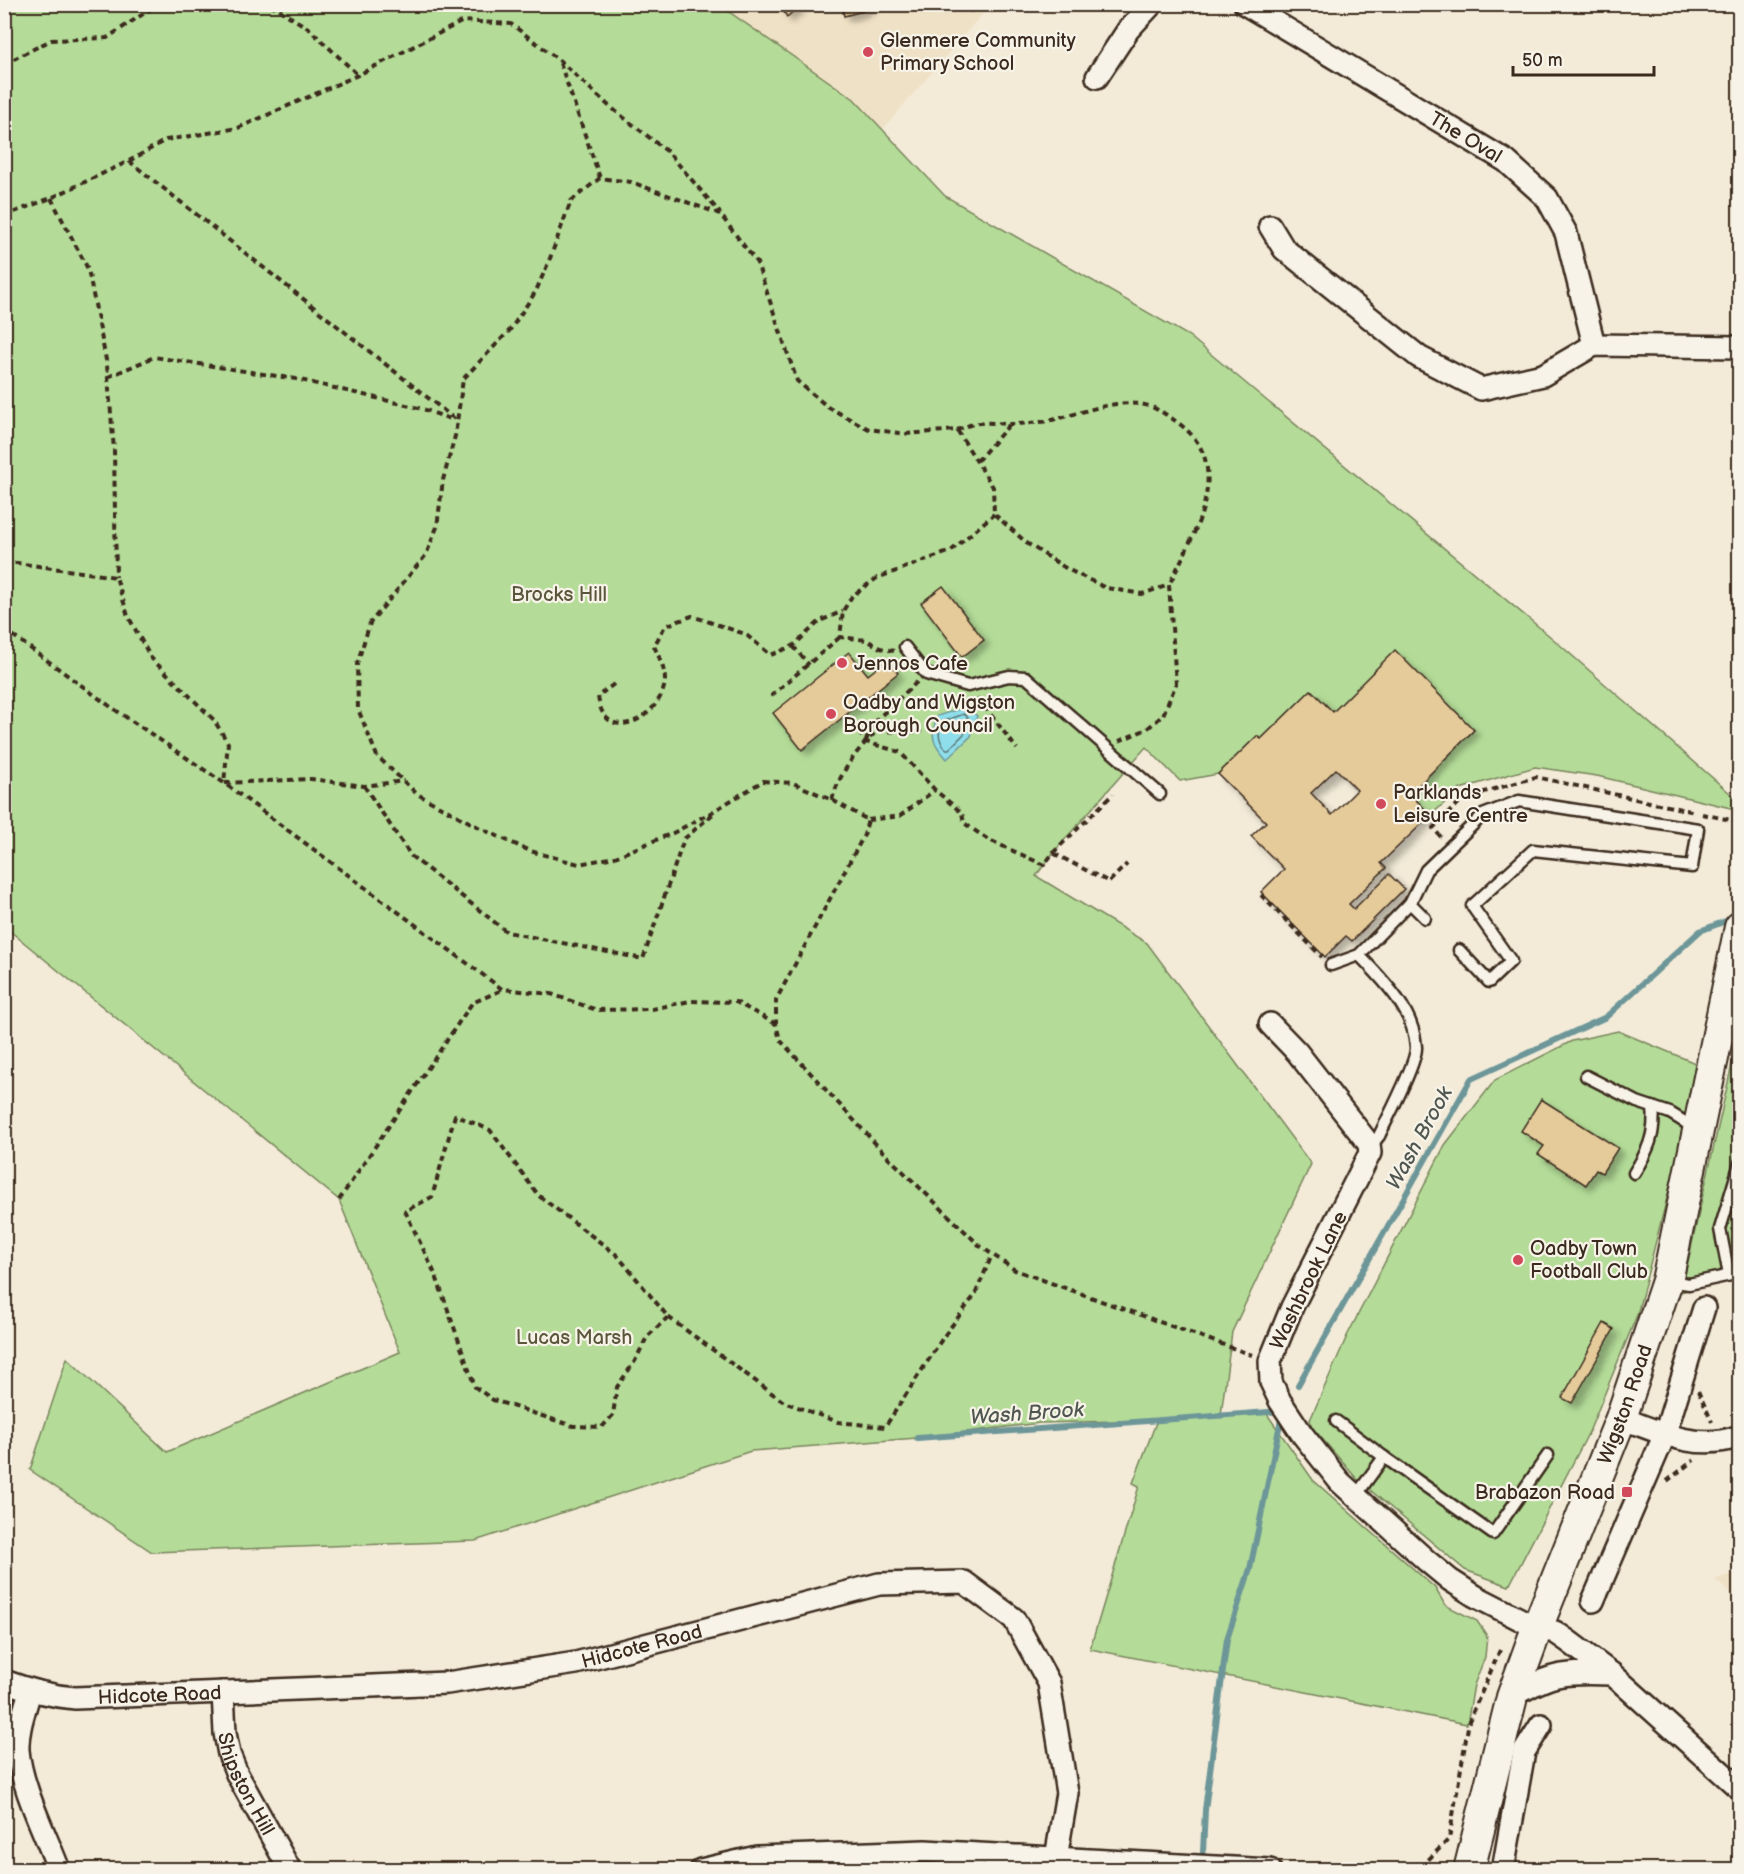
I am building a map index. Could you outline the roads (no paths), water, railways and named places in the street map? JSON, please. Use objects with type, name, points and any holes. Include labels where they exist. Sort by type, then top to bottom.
[{"type":"main road","name":"Wigston Road","points":[[1469,1869],[1512,1697],[1537,1628],[1621,1418],[1667,1281],[1740,927]]},
{"type":"street","points":[[1097,77],[1128,30],[1152,4]]},
{"type":"street","name":"The Oval","points":[[1245,4],[1506,161],[1547,198],[1566,233],[1594,345]]},
{"type":"street","points":[[1270,226],[1284,249],[1419,357],[1481,389],[1543,375],[1594,345],[1740,347]]},
{"type":"street","points":[[1270,1024],[1298,1052],[1369,1144]]},
{"type":"street","name":"Washbrook Lane","points":[[1369,1144],[1370,1153],[1292,1307],[1270,1361],[1271,1382],[1280,1401],[1302,1434],[1327,1466],[1356,1497],[1450,1580],[1475,1596],[1537,1628]]},
{"type":"street","points":[[1593,1601],[1665,1434],[1704,1308]]},
{"type":"street","points":[[1621,1418],[1689,1442],[1730,1439]]},
{"type":"street","name":"Hidcote Road","points":[[4,1681],[53,1697],[75,1698],[447,1683],[576,1663],[879,1584],[964,1582],[1014,1619],[1049,1683],[1067,1793],[1056,1858]]},
{"type":"street","points":[[1537,1628],[1555,1632],[1612,1674],[1740,1788]]},
{"type":"street","points":[[1512,1697],[1535,1683],[1551,1677],[1581,1673],[1612,1674]]},
{"type":"street","points":[[30,1691],[18,1749],[21,1770],[59,1869]]},
{"type":"street","name":"Shipston Hill","points":[[223,1692],[225,1733],[229,1754],[237,1774],[290,1869]]},
{"type":"street","points":[[1503,1869],[1524,1752],[1541,1725]]},
{"type":"street","points":[[700,1869],[757,1857],[925,1851],[1056,1858],[1098,1865],[1270,1869]]},
{"type":"lane","points":[[904,647],[926,674],[968,686],[1009,676],[1026,677],[1160,794]]},
{"type":"lane","points":[[1331,966],[1359,955],[1410,903],[1426,870],[1483,814],[1519,801],[1698,829],[1692,867],[1533,849],[1472,906],[1511,961],[1489,982],[1459,950]]},
{"type":"lane","points":[[1410,903],[1425,918]]},
{"type":"lane","name":"Washbrook Lane","points":[[1359,955],[1407,1011],[1416,1048],[1405,1080],[1379,1136],[1376,1141],[1369,1144]]},
{"type":"lane","points":[[1586,1076],[1620,1095],[1670,1113],[1699,1131]]},
{"type":"lane","points":[[1634,1173],[1652,1140],[1653,1107]]},
{"type":"lane","points":[[1667,1281],[1689,1284],[1734,1274],[1720,1228],[1740,1163]]},
{"type":"lane","points":[[1336,1421],[1493,1534],[1548,1455]]},
{"type":"lane","points":[[1356,1497],[1384,1457]]},
{"type":"water","points":[[966,707],[977,716],[971,736],[947,759],[935,744],[933,730],[937,716]]},
{"type":"waterway","name":"Wash Brook","points":[[1298,1385],[1471,1079],[1606,1017],[1700,931],[1728,920]]},
{"type":"waterway","name":"Wash Brook","points":[[917,1438],[1281,1411]]},
{"type":"waterway","points":[[1203,1852],[1205,1810],[1227,1639],[1250,1569],[1282,1414]]},
{"type":"place","name":"Glenmere Community Primary School","points":[[868,52]]},
{"type":"place","name":"Jennos Cafe","points":[[842,663]]},
{"type":"place","name":"Oadby and Wigston Borough Council","points":[[831,714]]},
{"type":"place","name":"Parklands Leisure Centre","points":[[1381,804]]},
{"type":"place","name":"Oadby Town Football Club","points":[[1518,1260]]},
{"type":"place","name":"Brabazon Road","points":[[1627,1492]]},
{"type":"park label","name":"Brocks Hill","points":[[559,594]]},
{"type":"park label","name":"Lucas Marsh","points":[[574,1337]]}]
